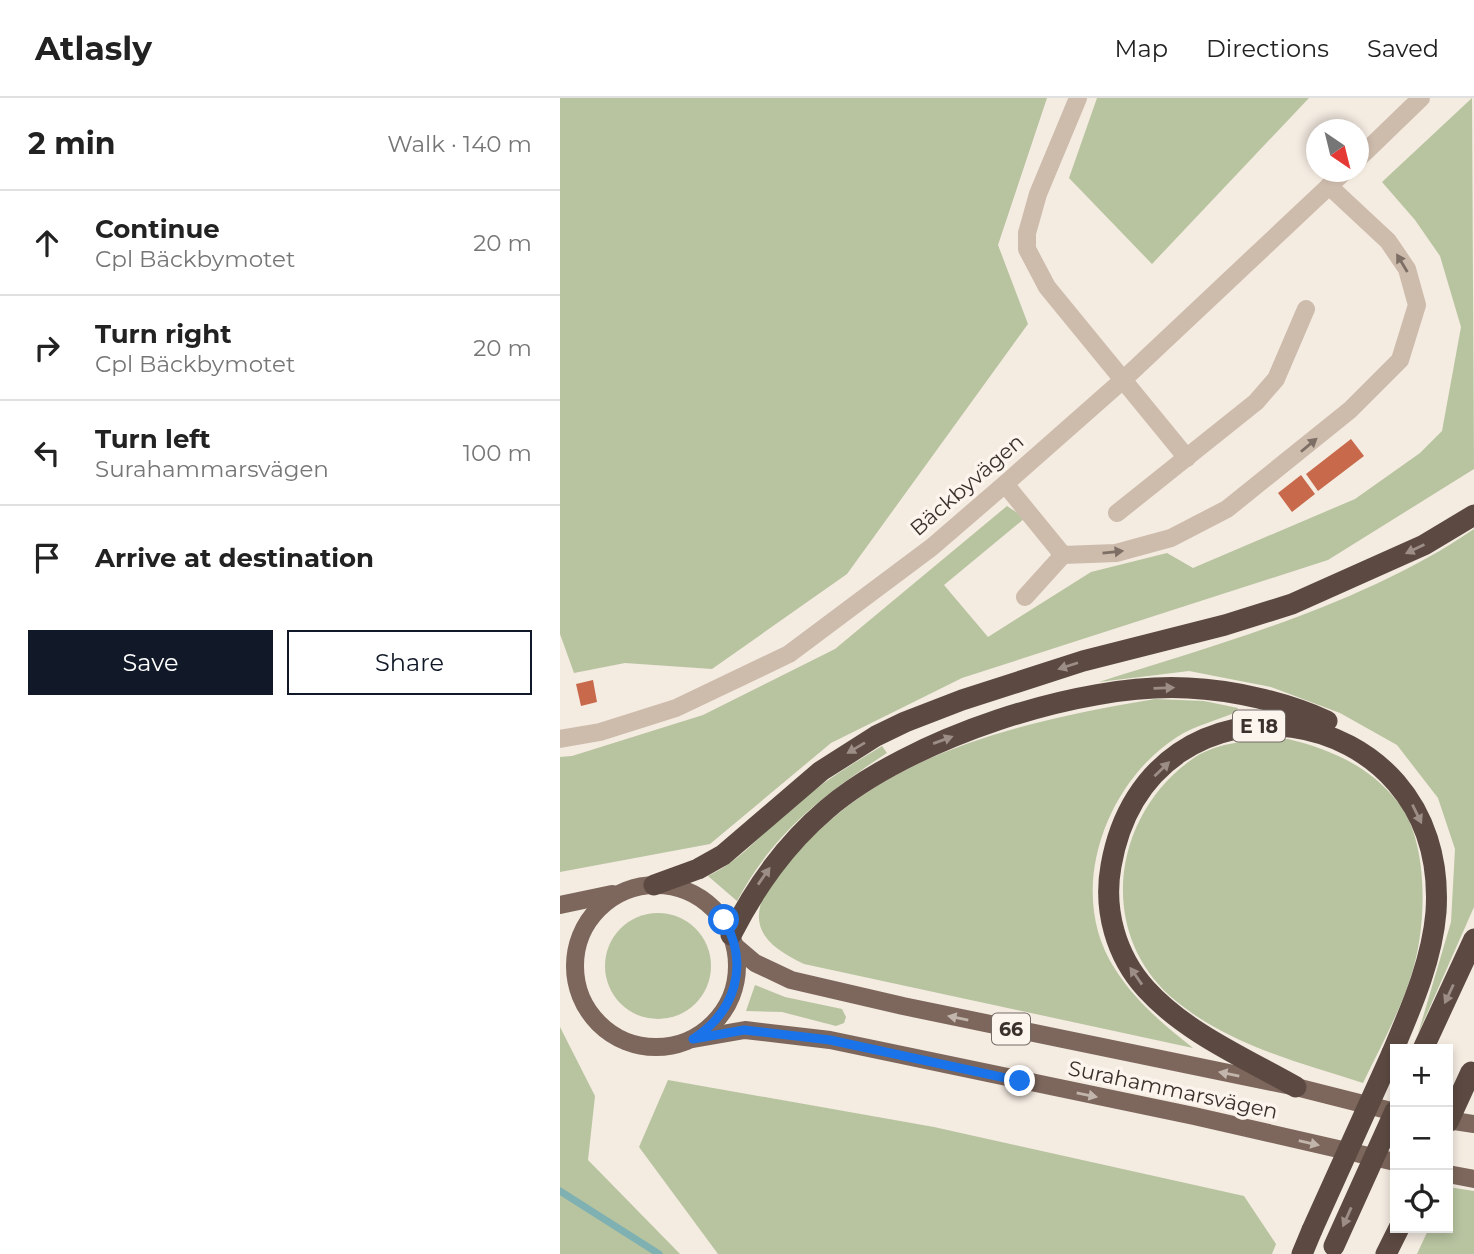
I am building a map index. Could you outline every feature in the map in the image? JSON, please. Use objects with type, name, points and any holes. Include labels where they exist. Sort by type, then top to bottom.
[{"type":"highway","points":[[653,884],[698,869],[723,855],[821,771],[876,736],[905,722],[962,700],[1083,661],[1225,625],[1292,604],[1424,545],[1474,514]]},
{"type":"highway","name":"E 18","points":[[733,940],[772,865],[826,809],[857,786],[927,746],[986,724],[1107,693],[1189,688],[1269,701],[1324,719],[1355,736],[1375,750],[1401,787],[1426,834],[1436,888],[1436,913],[1425,966],[1392,1053],[1302,1254]]},
{"type":"highway","name":"E 18","points":[[1296,1087],[1184,1024],[1160,1004],[1136,977],[1121,949],[1111,918],[1109,877],[1118,838],[1135,802],[1159,770],[1214,735],[1242,727],[1293,725],[1315,729],[1361,752],[1401,787]]},
{"type":"highway","points":[[1425,1044],[1474,939]]},
{"type":"highway","points":[[1453,1110],[1472,1068]]},
{"type":"highway","points":[[1332,1250],[1390,1122]]},
{"type":"highway","points":[[1387,1254],[1397,1233]]},
{"type":"main road","name":"66","points":[[653,884],[672,886],[697,895],[718,913],[733,940],[737,974],[731,998],[715,1023],[693,1039],[658,1048],[631,1044],[606,1031],[587,1010],[575,976],[579,939],[597,910],[626,890],[653,884]]},
{"type":"main road","points":[[560,905],[626,890]]},
{"type":"main road","name":"Surahammarsvägen","points":[[733,940],[755,963],[791,980],[903,1006],[1296,1087],[1330,1098],[1390,1110]]},
{"type":"main road","points":[[560,988],[587,1010]]},
{"type":"main road","name":"Surahammarsvägen","points":[[693,1039],[744,1030],[830,1040],[1194,1116],[1390,1161]]},
{"type":"main road","points":[[1453,1122],[1474,1124]]},
{"type":"main road","points":[[1453,1175],[1474,1179]]},
{"type":"street","points":[[1078,98],[1038,194],[1027,233],[1027,249],[1047,287],[1187,458]]},
{"type":"street","points":[[1369,148],[1421,98]]},
{"type":"street","name":"Bäckbyvägen","points":[[560,739],[600,732],[676,708],[789,654],[932,547],[1005,484],[1124,379],[1333,182]]},
{"type":"street","points":[[1025,597],[1063,555],[1116,553],[1171,538],[1227,509],[1350,410],[1400,360],[1417,305],[1407,269],[1388,241],[1329,186]]},
{"type":"street","points":[[1117,513],[1256,402],[1276,379],[1306,309]]},
{"type":"street","points":[[1005,484],[1063,555]]},
{"type":"green space","points":[[560,98],[1047,98],[998,245],[1028,324],[847,574],[712,669],[625,663],[574,673],[560,634]]},
{"type":"green space","points":[[1097,98],[1309,98],[1152,264],[1069,178]]},
{"type":"green space","points":[[1472,98],[1474,469],[1328,560],[962,678],[831,743],[710,844],[560,872],[560,757],[572,756],[703,715],[835,649],[1007,506],[1025,518],[944,585],[988,637],[1091,572],[1167,553],[1193,568],[1355,499],[1420,453],[1442,431],[1461,327],[1440,256],[1415,220],[1382,182]]},
{"type":"green space","points":[[1474,529],[1474,907],[1418,1034],[1451,922],[1455,849],[1438,798],[1397,745],[1340,713],[1271,687],[1189,671],[1099,682],[1244,636],[1341,600],[1432,555]]},
{"type":"green space","points":[[1155,699],[1204,701],[1238,708],[1236,712],[1177,737],[1152,757],[1130,782],[1113,811],[1100,842],[1094,874],[1093,907],[1100,939],[1123,981],[1151,1012],[1193,1048],[804,964],[780,951],[764,935],[759,914],[768,887],[777,874],[810,839],[846,807],[885,781],[970,742],[1016,728]]},
{"type":"green space","points":[[1288,739],[1334,754],[1374,778],[1397,801],[1408,818],[1415,839],[1422,886],[1422,911],[1416,957],[1401,1003],[1363,1083],[1237,1039],[1191,1013],[1170,996],[1146,969],[1131,939],[1124,906],[1124,874],[1131,841],[1145,811],[1165,783],[1191,760],[1213,748],[1238,742]]},
{"type":"green space","points":[[882,746],[887,753],[821,800],[784,835],[751,877],[737,901],[708,876],[733,861],[806,796]]},
{"type":"green space","points":[[658,913],[678,917],[696,928],[707,946],[711,966],[707,986],[696,1004],[678,1015],[658,1019],[638,1015],[620,1004],[609,986],[605,966],[609,946],[620,928],[638,917]]},
{"type":"green space","points":[[755,985],[785,997],[842,1009],[846,1017],[844,1023],[836,1026],[782,1012],[746,1011]]},
{"type":"green space","points":[[560,1027],[595,1096],[588,1160],[680,1254],[560,1254]]},
{"type":"green space","points":[[668,1080],[934,1127],[1244,1196],[1276,1244],[1272,1254],[718,1254],[639,1147]]},
{"type":"green space","points":[[1453,1188],[1474,1191],[1474,1254],[1417,1254],[1427,1233],[1453,1233]]},
{"type":"building","points":[[1351,439],[1364,456],[1318,491],[1306,474]]},
{"type":"building","points":[[1301,475],[1315,494],[1292,512],[1278,493]]},
{"type":"building","points":[[593,680],[597,702],[581,706],[576,684]]},
{"type":"waterway","points":[[560,1191],[659,1254]]},
{"type":"route","points":[[724,920],[735,946],[738,965],[736,984],[726,1008],[715,1023],[693,1039],[744,1030],[830,1040],[1020,1081]]}]
